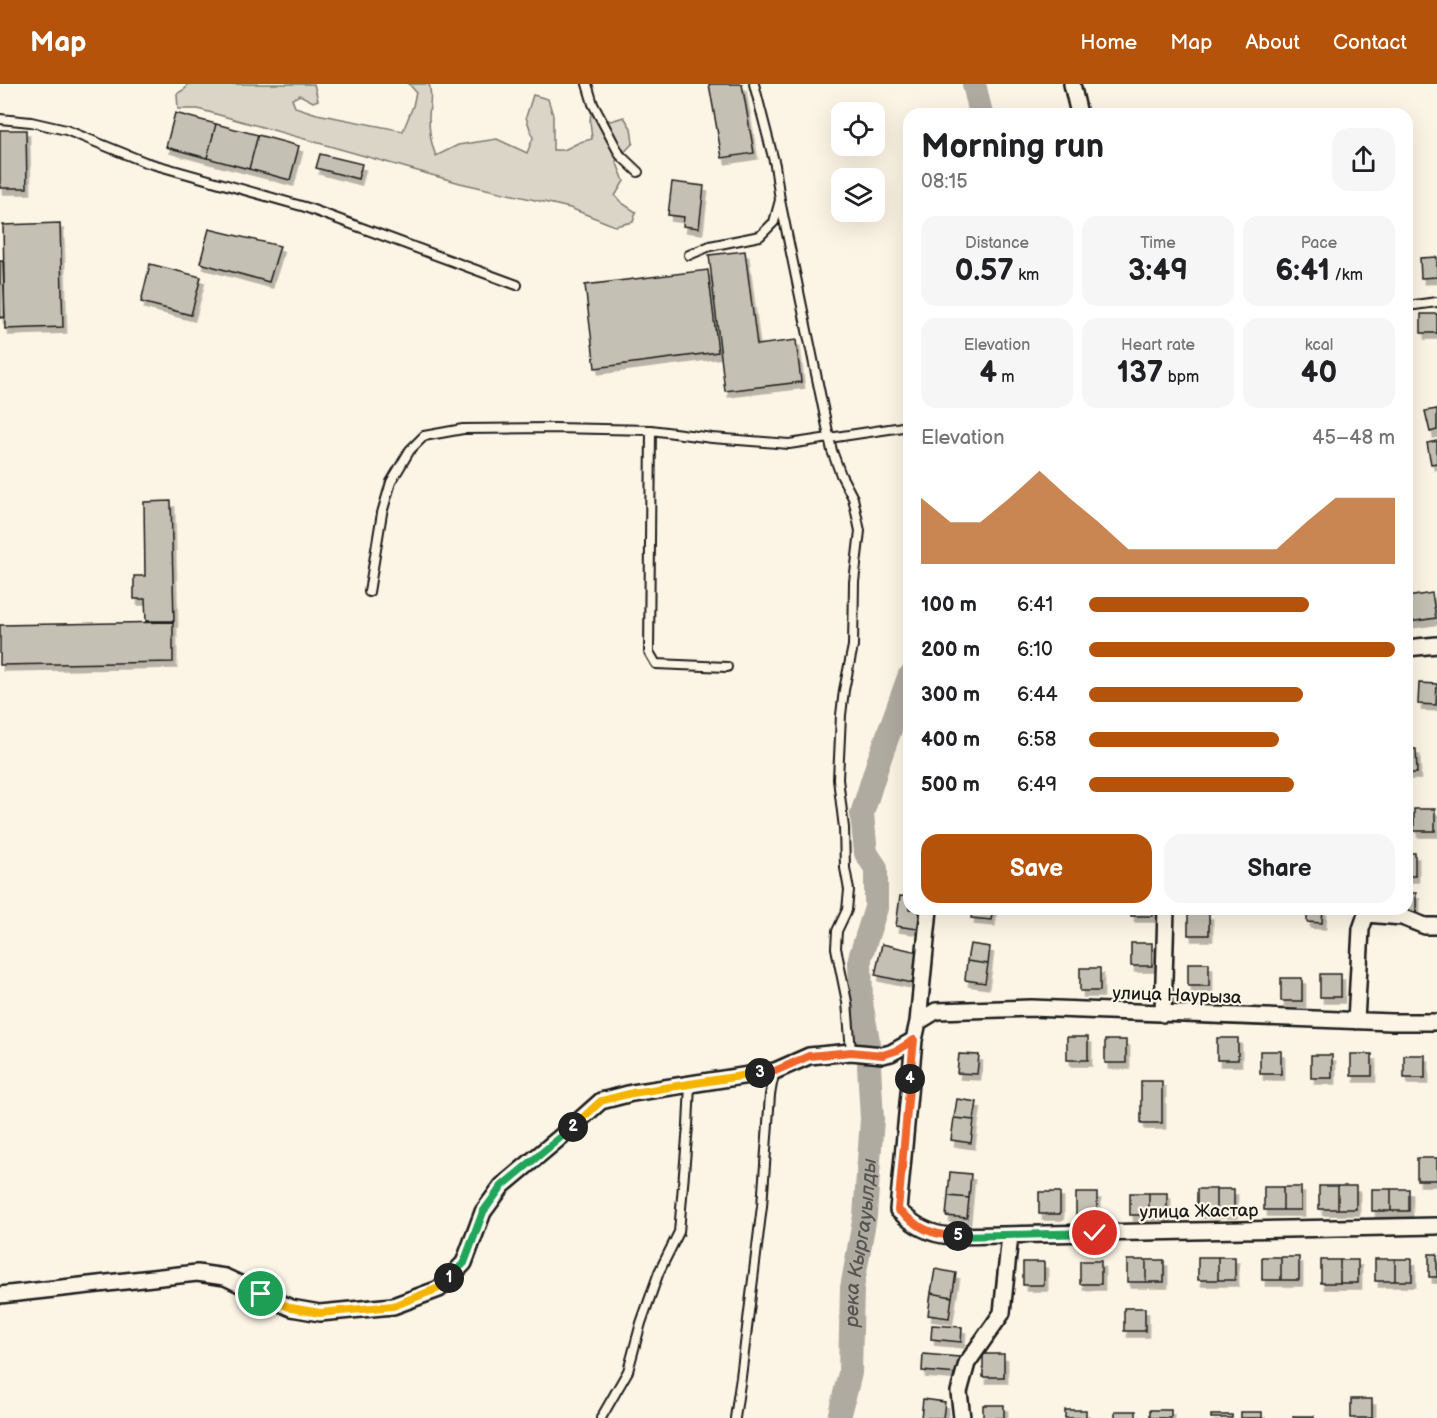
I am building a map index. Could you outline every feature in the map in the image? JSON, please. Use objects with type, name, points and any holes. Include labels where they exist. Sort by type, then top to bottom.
[{"type":"street","points":[[1072,84],[1078,108]]},
{"type":"street","points":[[1413,647],[1437,645]]},
{"type":"street","points":[[0,1295],[197,1273],[225,1277],[291,1308],[320,1313],[393,1306],[439,1288],[464,1263],[483,1212],[502,1186],[601,1101],[632,1093],[775,1071],[809,1056],[851,1052],[883,1055],[898,1050],[914,1040],[918,1022],[928,915]]},
{"type":"street","points":[[1163,1014],[1166,915]]},
{"type":"street","points":[[1356,1021],[1361,929],[1366,915]]},
{"type":"street","points":[[1390,915],[1425,926],[1437,926]]},
{"type":"street","name":"улица Наурыза","points":[[918,1022],[936,1011],[1031,1008],[1437,1022]]},
{"type":"street","name":"улица Жастар","points":[[914,1040],[898,1210],[912,1223],[928,1232],[941,1235],[1010,1235],[1437,1226]]},
{"type":"street","points":[[962,1418],[959,1392],[967,1363],[1002,1313],[1010,1235]]},
{"type":"lane","points":[[587,84],[593,104],[620,155],[638,172]]},
{"type":"lane","points":[[754,84],[775,165],[780,200],[829,439],[841,475],[853,498],[860,531],[854,582],[853,646],[841,715],[838,779],[844,828],[845,868],[849,890],[847,910],[837,931],[836,948],[847,1002],[851,1052]]},
{"type":"lane","points":[[0,119],[31,122],[66,130],[145,162],[305,207],[517,285]]},
{"type":"lane","points":[[689,255],[710,246],[760,236],[774,222],[780,200]]},
{"type":"lane","points":[[1413,305],[1437,302]]},
{"type":"lane","points":[[369,592],[382,513],[391,482],[410,450],[424,436],[463,429],[651,430],[712,438],[789,444],[903,427]]},
{"type":"lane","points":[[651,430],[649,652],[656,664],[727,667]]},
{"type":"lane","points":[[735,1418],[762,1206],[770,1095],[775,1071]]},
{"type":"lane","points":[[601,1418],[628,1371],[641,1323],[659,1272],[679,1232],[690,1084]]},
{"type":"shaded area","points":[[187,84],[314,84],[318,100],[313,102],[300,95],[292,99],[295,107],[317,114],[403,131],[416,92],[409,84],[429,84],[431,96],[429,128],[436,156],[458,145],[497,139],[527,153],[533,138],[526,117],[533,95],[548,99],[553,115],[553,150],[564,150],[592,139],[591,113],[611,121],[624,117],[631,128],[633,143],[616,161],[624,181],[615,196],[636,212],[633,222],[615,226],[570,208],[460,183],[198,109],[178,109],[177,94],[186,88]]},
{"type":"building","points":[[709,84],[742,84],[754,153],[722,158]]},
{"type":"building","points":[[175,113],[216,124],[207,158],[166,147]]},
{"type":"building","points":[[216,124],[258,135],[249,169],[207,158]]},
{"type":"building","points":[[0,130],[26,130],[27,188],[0,188]]},
{"type":"building","points":[[258,135],[299,146],[290,180],[249,169]]},
{"type":"building","points":[[320,154],[362,164],[358,179],[316,168]]},
{"type":"building","points":[[672,182],[704,186],[699,228],[683,226],[684,217],[668,215]]},
{"type":"building","points":[[60,223],[63,327],[5,329],[3,225]]},
{"type":"building","points":[[209,229],[280,246],[269,282],[200,263]]},
{"type":"building","points":[[745,251],[757,345],[796,340],[801,382],[725,391],[709,255]]},
{"type":"building","points":[[1437,257],[1437,277],[1421,278],[1420,258]]},
{"type":"building","points":[[0,261],[3,261],[5,317],[0,318]]},
{"type":"building","points":[[150,264],[201,277],[191,315],[141,302]]},
{"type":"building","points":[[708,270],[718,352],[595,368],[585,285]]},
{"type":"building","points":[[1421,314],[1437,314],[1437,333],[1421,333]]},
{"type":"building","points":[[1437,409],[1437,430],[1430,432],[1425,411]]},
{"type":"building","points":[[1437,441],[1437,463],[1431,464],[1427,443]]},
{"type":"building","points":[[171,501],[174,621],[146,621],[145,599],[134,599],[134,576],[145,576],[144,502]]},
{"type":"building","points":[[1432,593],[1436,618],[1413,621],[1413,596]]},
{"type":"building","points":[[173,622],[173,662],[0,665],[0,625]]},
{"type":"building","points":[[1419,683],[1437,684],[1436,705],[1418,704]]},
{"type":"building","points":[[1413,749],[1416,749],[1417,773],[1413,773]]},
{"type":"building","points":[[1414,809],[1435,809],[1435,831],[1414,831]]},
{"type":"building","points":[[1413,853],[1415,853],[1415,876],[1413,876]]},
{"type":"building","points":[[1413,893],[1416,893],[1416,916],[1413,915]]},
{"type":"building","points":[[900,896],[903,896],[903,915],[919,915],[918,929],[896,926]]},
{"type":"building","points":[[971,915],[992,915],[991,920],[971,918]]},
{"type":"building","points":[[1188,915],[1209,915],[1209,935],[1188,935]]},
{"type":"building","points":[[1307,915],[1323,915],[1322,923],[1307,922]]},
{"type":"building","points":[[1131,943],[1152,943],[1152,966],[1131,966]]},
{"type":"building","points":[[882,944],[918,952],[912,983],[875,975]]},
{"type":"building","points":[[970,944],[990,947],[988,964],[967,961]]},
{"type":"building","points":[[967,961],[988,964],[985,983],[965,980]]},
{"type":"building","points":[[1188,963],[1209,963],[1209,986],[1188,986]]},
{"type":"building","points":[[1080,968],[1100,968],[1100,991],[1080,991]]},
{"type":"building","points":[[1320,974],[1341,974],[1341,997],[1320,997]]},
{"type":"building","points":[[1281,978],[1302,978],[1302,1001],[1281,1001]]},
{"type":"building","points":[[1067,1037],[1088,1037],[1088,1060],[1067,1060]]},
{"type":"building","points":[[1217,1038],[1238,1038],[1238,1060],[1217,1060]]},
{"type":"building","points":[[1105,1040],[1126,1040],[1126,1063],[1105,1063]]},
{"type":"building","points":[[1260,1051],[1281,1051],[1281,1074],[1260,1074]]},
{"type":"building","points":[[959,1054],[979,1055],[977,1074],[957,1073]]},
{"type":"building","points":[[1351,1054],[1372,1054],[1372,1076],[1351,1076]]},
{"type":"building","points":[[1311,1055],[1332,1055],[1332,1078],[1311,1078]]},
{"type":"building","points":[[1404,1055],[1425,1055],[1425,1078],[1404,1078]]},
{"type":"building","points":[[1141,1081],[1162,1081],[1162,1123],[1141,1123]]},
{"type":"building","points":[[957,1099],[977,1102],[974,1120],[954,1118]]},
{"type":"building","points":[[954,1118],[974,1120],[971,1143],[951,1140]]},
{"type":"building","points":[[1417,1158],[1437,1158],[1437,1180],[1417,1180]]},
{"type":"building","points":[[950,1172],[971,1174],[969,1198],[948,1196]]},
{"type":"building","points":[[1319,1186],[1338,1186],[1338,1209],[1319,1209]]},
{"type":"building","points":[[1338,1186],[1356,1186],[1356,1209],[1338,1209]]},
{"type":"building","points":[[1264,1187],[1283,1187],[1283,1210],[1264,1210]]},
{"type":"building","points":[[1283,1187],[1301,1187],[1301,1210],[1283,1210]]},
{"type":"building","points":[[1197,1189],[1216,1189],[1216,1212],[1197,1212]]},
{"type":"building","points":[[1216,1189],[1234,1189],[1234,1212],[1216,1212]]},
{"type":"building","points":[[1372,1189],[1391,1189],[1391,1211],[1372,1211]]},
{"type":"building","points":[[1391,1189],[1409,1189],[1409,1211],[1391,1211]]},
{"type":"building","points":[[1039,1192],[1060,1192],[1060,1214],[1039,1214]]},
{"type":"building","points":[[1076,1193],[1097,1193],[1097,1215],[1076,1215]]},
{"type":"building","points":[[1130,1193],[1149,1193],[1149,1215],[1130,1215]]},
{"type":"building","points":[[1149,1193],[1167,1193],[1167,1215],[1149,1215]]},
{"type":"building","points":[[948,1196],[969,1198],[967,1218],[946,1216]]},
{"type":"building","points":[[1429,1254],[1437,1254],[1437,1277],[1429,1277]]},
{"type":"building","points":[[1198,1257],[1218,1257],[1218,1280],[1198,1280]]},
{"type":"building","points":[[1218,1257],[1235,1257],[1235,1280],[1218,1280]]},
{"type":"building","points":[[1262,1257],[1281,1257],[1281,1280],[1262,1280]]},
{"type":"building","points":[[1281,1257],[1299,1257],[1299,1280],[1281,1280]]},
{"type":"building","points":[[1375,1259],[1395,1259],[1395,1281],[1375,1281]]},
{"type":"building","points":[[1395,1259],[1412,1259],[1412,1281],[1395,1281]]},
{"type":"building","points":[[1127,1260],[1146,1260],[1146,1282],[1127,1282]]},
{"type":"building","points":[[1146,1260],[1164,1260],[1164,1282],[1146,1282]]},
{"type":"building","points":[[1321,1260],[1340,1260],[1340,1283],[1321,1283]]},
{"type":"building","points":[[1340,1260],[1358,1260],[1358,1283],[1340,1283]]},
{"type":"building","points":[[1080,1261],[1101,1261],[1101,1284],[1080,1284]]},
{"type":"building","points":[[1023,1262],[1044,1262],[1044,1285],[1023,1285]]},
{"type":"building","points":[[935,1269],[956,1273],[952,1297],[931,1293]]},
{"type":"building","points":[[931,1293],[952,1297],[949,1318],[928,1315]]},
{"type":"building","points":[[1124,1308],[1145,1308],[1145,1331],[1124,1331]]},
{"type":"building","points":[[932,1325],[962,1327],[961,1342],[931,1339]]},
{"type":"building","points":[[923,1354],[959,1357],[958,1374],[922,1371]]},
{"type":"building","points":[[983,1354],[1004,1354],[1004,1377],[983,1377]]},
{"type":"building","points":[[923,1399],[945,1402],[943,1418],[921,1418]]},
{"type":"building","points":[[1351,1399],[1372,1399],[1372,1418],[1351,1418]]},
{"type":"building","points":[[983,1405],[1004,1405],[1004,1418],[983,1418]]},
{"type":"building","points":[[1065,1410],[1086,1410],[1086,1418],[1065,1418]]},
{"type":"building","points":[[1150,1410],[1171,1410],[1171,1418],[1150,1418]]},
{"type":"building","points":[[1115,1411],[1136,1411],[1136,1418],[1115,1418]]},
{"type":"building","points":[[1241,1412],[1262,1412],[1262,1418],[1241,1418]]},
{"type":"building","points":[[1211,1415],[1232,1415],[1232,1418],[1211,1418]]},
{"type":"building","points":[[1293,1416],[1314,1416],[1314,1418],[1293,1418]]},
{"type":"waterway","name":"река Кыргауылды","points":[[974,84],[980,108]]},
{"type":"waterway","name":"река Кыргауылды","points":[[868,1041],[861,1003],[860,958],[876,908],[876,868],[866,853],[862,814],[903,694]]},
{"type":"waterway","name":"река Кыргауылды","points":[[839,1418],[850,1373],[852,1288],[865,1216],[872,1119],[869,1066]]},
{"type":"route","points":[[261,1294],[291,1308],[320,1313],[393,1306],[439,1288],[464,1263],[483,1212],[502,1186],[601,1101],[632,1093],[775,1071],[809,1056],[851,1052],[883,1055],[898,1050],[914,1040],[898,1210],[912,1223],[928,1232],[941,1235],[1095,1233]]}]
